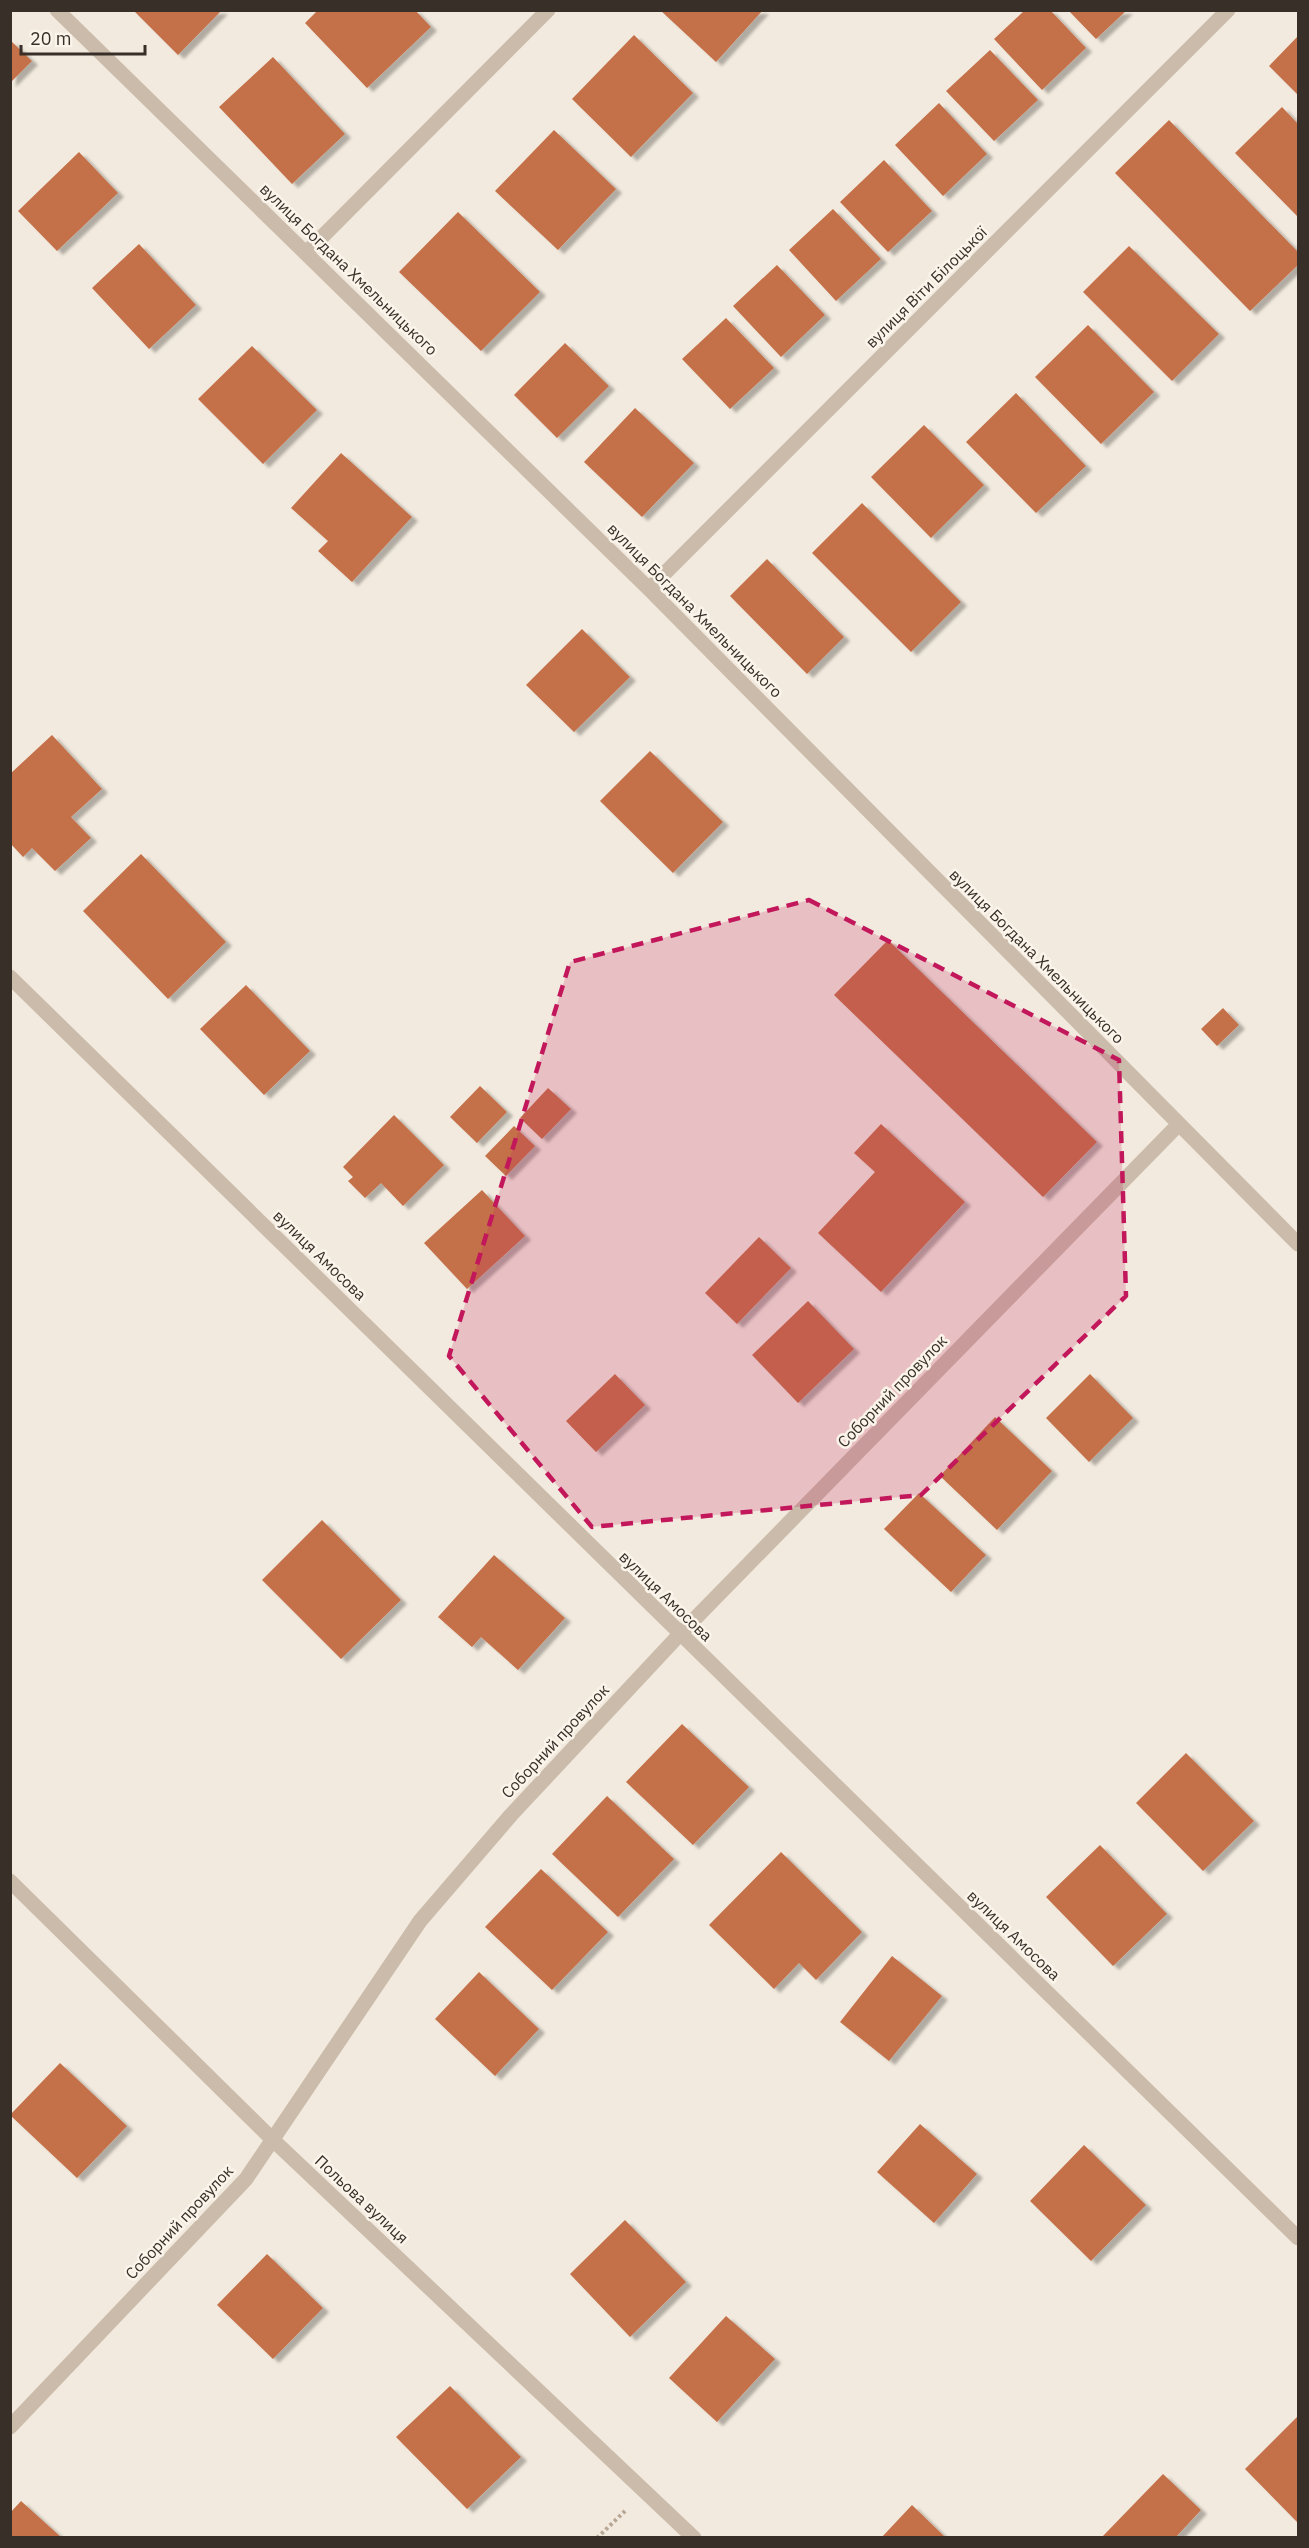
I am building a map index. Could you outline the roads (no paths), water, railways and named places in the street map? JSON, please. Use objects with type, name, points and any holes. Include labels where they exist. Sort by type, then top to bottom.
[{"type":"street","name":"вулиця Богдана Хмельницького","points":[[57,10],[649,588],[1299,1244]]},
{"type":"street","points":[[307,252],[548,10]]},
{"type":"street","name":"вулиця Віти Білоцької","points":[[649,588],[1228,10]]},
{"type":"street","name":"вулиця Амосова","points":[[10,977],[1299,2238]]},
{"type":"street","name":"Соборний провулок","points":[[10,2427],[246,2179],[420,1921],[511,1815],[680,1634],[1179,1124]]},
{"type":"street","name":"Польова вулиця","points":[[10,1881],[272,2139],[694,2538]]}]
